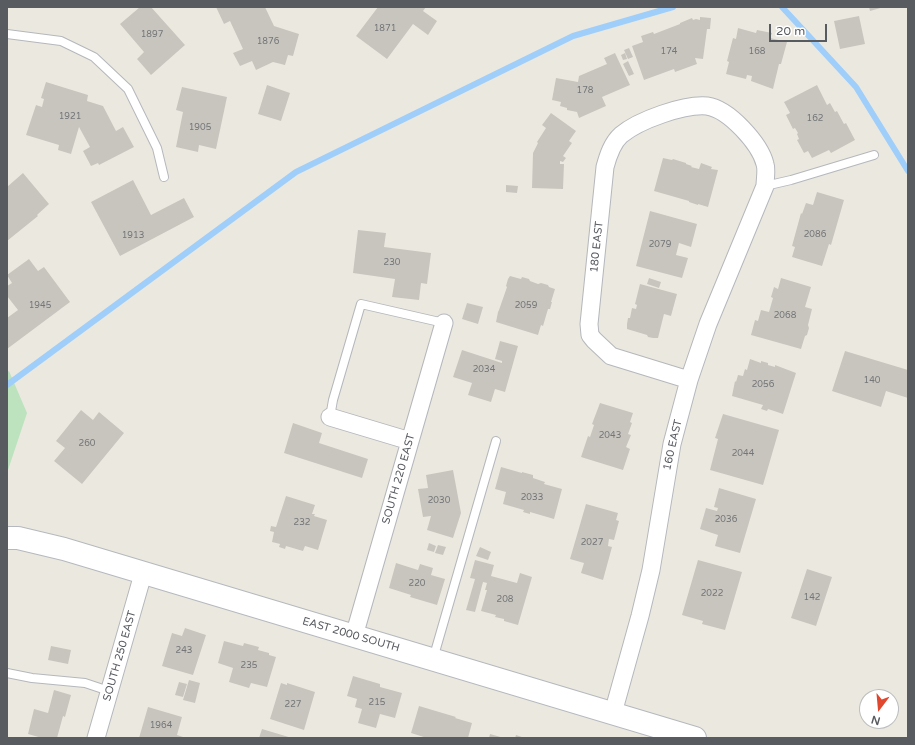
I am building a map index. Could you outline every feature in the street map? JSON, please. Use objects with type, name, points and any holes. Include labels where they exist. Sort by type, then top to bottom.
[{"type":"street","name":"180 EAST","points":[[689,380],[611,356],[590,335],[589,324],[605,167],[609,152],[620,136],[634,127],[660,115],[689,107],[708,106],[731,118],[755,144],[765,165],[765,186]]},
{"type":"street","name":"160 EAST","points":[[613,713],[652,570],[672,444],[689,380],[708,324],[765,186]]},
{"type":"street","name":"SOUTH 220 EAST","points":[[354,636],[444,323]]},
{"type":"street","points":[[330,417],[410,441]]},
{"type":"street","name":"EAST 2000 SOUTH","points":[[7,538],[18,538],[64,549],[143,574],[695,738]]},
{"type":"street","name":"SOUTH 250 EAST","points":[[96,738],[143,574]]},
{"type":"lane","points":[[7,34],[61,42],[94,57],[128,89],[157,148],[164,177]]},
{"type":"lane","points":[[765,186],[791,180],[874,155]]},
{"type":"lane","points":[[330,417],[333,400],[361,304],[444,323]]},
{"type":"lane","points":[[433,660],[496,440]]},
{"type":"lane","points":[[7,673],[32,678],[85,683],[110,691]]},
{"type":"green space","points":[[9,371],[27,413],[7,473],[7,372]]},
{"type":"building","points":[[140,7],[151,7],[185,45],[151,75],[137,59],[144,52],[120,24]]},
{"type":"building","points":[[216,7],[265,7],[274,26],[299,34],[293,56],[288,55],[285,65],[273,62],[256,70],[252,61],[240,66],[233,53],[243,49],[230,21],[224,24]]},
{"type":"building","points":[[378,7],[426,7],[423,11],[437,21],[428,35],[413,24],[387,59],[356,36]]},
{"type":"building","points":[[869,7],[884,7],[870,11]]},
{"type":"building","points":[[859,16],[865,44],[840,49],[834,21]]},
{"type":"building","points":[[700,17],[711,18],[710,29],[707,29],[703,59],[695,58],[697,64],[675,72],[674,69],[644,80],[632,46],[643,42],[641,36],[653,32],[654,34],[692,18],[693,20],[700,20]]},
{"type":"building","points":[[738,28],[756,33],[757,30],[772,33],[770,38],[787,42],[781,64],[779,64],[773,89],[751,81],[752,76],[747,75],[746,79],[726,74],[729,62],[727,61],[733,38],[736,39]]},
{"type":"building","points":[[629,48],[633,57],[628,59],[624,50]]},
{"type":"building","points":[[615,53],[630,85],[602,97],[606,106],[579,118],[577,112],[567,110],[567,108],[560,106],[561,102],[552,100],[556,78],[578,82],[579,76],[607,64],[604,58]]},
{"type":"building","points":[[625,53],[627,59],[623,60],[621,55]]},
{"type":"building","points":[[628,61],[634,74],[629,76],[623,64]]},
{"type":"building","points":[[46,82],[88,95],[87,101],[103,106],[116,131],[123,127],[134,147],[99,165],[98,163],[91,166],[83,151],[90,147],[79,127],[71,154],[58,150],[59,145],[26,135],[36,105],[42,107],[44,99],[41,98]]},
{"type":"building","points":[[267,85],[290,93],[281,121],[258,114]]},
{"type":"building","points":[[817,85],[827,105],[830,103],[835,112],[837,111],[844,124],[846,123],[855,140],[831,153],[829,150],[812,158],[808,151],[804,153],[797,140],[799,139],[798,133],[795,128],[793,129],[786,115],[790,113],[784,102]]},
{"type":"building","points":[[182,87],[227,97],[216,149],[199,145],[198,152],[176,147],[183,112],[176,110]]},
{"type":"building","points":[[551,113],[576,131],[569,141],[572,143],[563,156],[566,158],[563,162],[560,161],[560,164],[564,164],[563,189],[532,188],[533,153],[538,143],[537,142],[546,128],[542,125]]},
{"type":"building","points":[[663,158],[673,159],[699,169],[701,163],[712,167],[711,169],[718,170],[708,207],[654,191]]},
{"type":"building","points":[[23,173],[49,204],[37,215],[38,216],[7,241],[7,187]]},
{"type":"building","points":[[133,180],[151,215],[184,198],[194,217],[120,256],[91,202]]},
{"type":"building","points":[[506,185],[518,186],[517,193],[506,192]]},
{"type":"building","points":[[817,192],[844,200],[831,245],[829,244],[822,266],[792,257],[795,247],[792,246],[801,213],[802,214],[806,203],[813,205]]},
{"type":"building","points":[[650,211],[697,224],[691,247],[679,243],[676,255],[688,258],[682,278],[636,266]]},
{"type":"building","points":[[358,230],[386,233],[384,247],[431,253],[427,284],[421,283],[419,300],[392,297],[395,279],[353,273]]},
{"type":"building","points":[[29,259],[38,271],[44,267],[70,302],[7,349],[7,318],[18,310],[7,296],[7,286],[12,283],[7,275]]},
{"type":"building","points":[[510,276],[521,279],[522,277],[529,279],[530,281],[548,285],[549,287],[555,289],[550,309],[548,309],[543,326],[541,325],[538,335],[496,322]]},
{"type":"building","points":[[649,278],[661,282],[659,288],[647,284]]},
{"type":"building","points":[[781,278],[811,287],[805,307],[812,309],[808,325],[809,328],[801,349],[751,335],[755,320],[758,321],[761,310],[769,312],[774,287],[778,289]]},
{"type":"building","points":[[640,284],[677,294],[671,316],[664,314],[658,338],[648,337],[647,335],[627,329],[628,318],[630,318],[632,308],[636,309],[637,305],[635,304]]},
{"type":"building","points":[[467,303],[483,307],[478,324],[462,319]]},
{"type":"building","points":[[500,341],[518,346],[505,392],[495,389],[491,402],[468,395],[472,383],[453,377],[462,350],[502,363],[502,361],[495,359]]},
{"type":"building","points":[[845,351],[908,370],[908,398],[886,391],[881,407],[832,391]]},
{"type":"building","points":[[750,359],[761,363],[761,361],[768,363],[768,365],[775,367],[775,365],[796,373],[783,414],[768,409],[767,411],[761,409],[763,405],[732,396],[735,381],[736,382],[738,375],[743,376],[745,369],[747,370]]},
{"type":"building","points":[[600,403],[633,413],[630,422],[632,423],[628,434],[631,435],[626,447],[630,449],[623,470],[581,457],[588,436],[590,437],[594,425],[592,424]]},
{"type":"building","points":[[81,410],[93,420],[99,412],[124,433],[82,484],[54,461],[65,448],[56,441]]},
{"type":"building","points":[[723,414],[779,430],[763,485],[710,470],[718,439],[715,438]]},
{"type":"building","points":[[293,423],[322,433],[319,443],[368,459],[362,478],[284,453]]},
{"type":"building","points":[[501,467],[533,475],[533,478],[545,482],[544,484],[562,489],[554,519],[530,512],[530,514],[523,512],[524,510],[503,504],[506,492],[495,489]]},
{"type":"building","points":[[453,470],[461,513],[453,538],[427,530],[431,516],[423,517],[418,489],[428,488],[426,475]]},
{"type":"building","points":[[719,488],[756,499],[740,553],[715,546],[718,535],[700,529],[706,508],[717,511],[718,508],[714,507]]},
{"type":"building","points":[[286,496],[315,505],[312,514],[327,520],[318,550],[305,546],[303,551],[286,546],[285,549],[279,547],[280,544],[272,542],[274,532],[270,531],[271,526],[276,527]]},
{"type":"building","points":[[586,504],[618,513],[616,520],[619,521],[614,540],[609,539],[608,546],[612,547],[603,580],[581,573],[584,563],[570,559]]},
{"type":"building","points":[[429,543],[436,546],[434,552],[427,550]]},
{"type":"building","points":[[438,545],[446,547],[443,555],[435,553]]},
{"type":"building","points":[[480,547],[491,552],[488,560],[476,556]]},
{"type":"building","points":[[475,560],[494,565],[491,576],[517,583],[520,573],[532,577],[518,625],[495,617],[496,615],[481,611],[487,590],[485,590],[487,583],[483,582],[475,612],[466,610],[475,579],[470,578]]},
{"type":"building","points":[[698,560],[742,572],[725,630],[702,624],[703,621],[682,615]]},
{"type":"building","points":[[396,563],[418,570],[420,564],[433,568],[431,575],[445,579],[437,605],[410,597],[411,595],[389,588]]},
{"type":"building","points":[[807,569],[832,577],[816,626],[791,618]]},
{"type":"building","points":[[185,628],[206,635],[193,675],[162,666],[172,633],[182,636]]},
{"type":"building","points":[[224,641],[243,646],[244,643],[259,647],[258,650],[276,657],[267,687],[251,683],[249,688],[229,682],[233,668],[218,663]]},
{"type":"building","points":[[51,646],[71,650],[68,664],[48,660]]},
{"type":"building","points":[[353,676],[380,684],[380,687],[402,693],[395,718],[380,714],[376,728],[358,723],[362,709],[355,707],[357,699],[347,696]]},
{"type":"building","points":[[189,680],[200,683],[195,703],[183,700]]},
{"type":"building","points":[[179,682],[187,684],[183,697],[175,695]]},
{"type":"building","points":[[281,683],[287,685],[287,683],[315,692],[304,730],[270,719]]},
{"type":"building","points":[[54,690],[71,695],[57,738],[42,738],[28,734],[34,709],[48,713]]},
{"type":"building","points":[[419,706],[472,723],[468,738],[427,738],[411,733]]},
{"type":"building","points":[[148,707],[182,717],[177,735],[183,738],[139,738]]},
{"type":"building","points":[[262,729],[292,738],[259,738]]},
{"type":"building","points":[[490,734],[504,738],[489,738]]},
{"type":"building","points":[[516,735],[525,738],[515,738]]},
{"type":"waterway","points":[[7,385],[296,172],[573,36],[673,7]]},
{"type":"waterway","points":[[782,7],[856,87],[908,171]]}]
